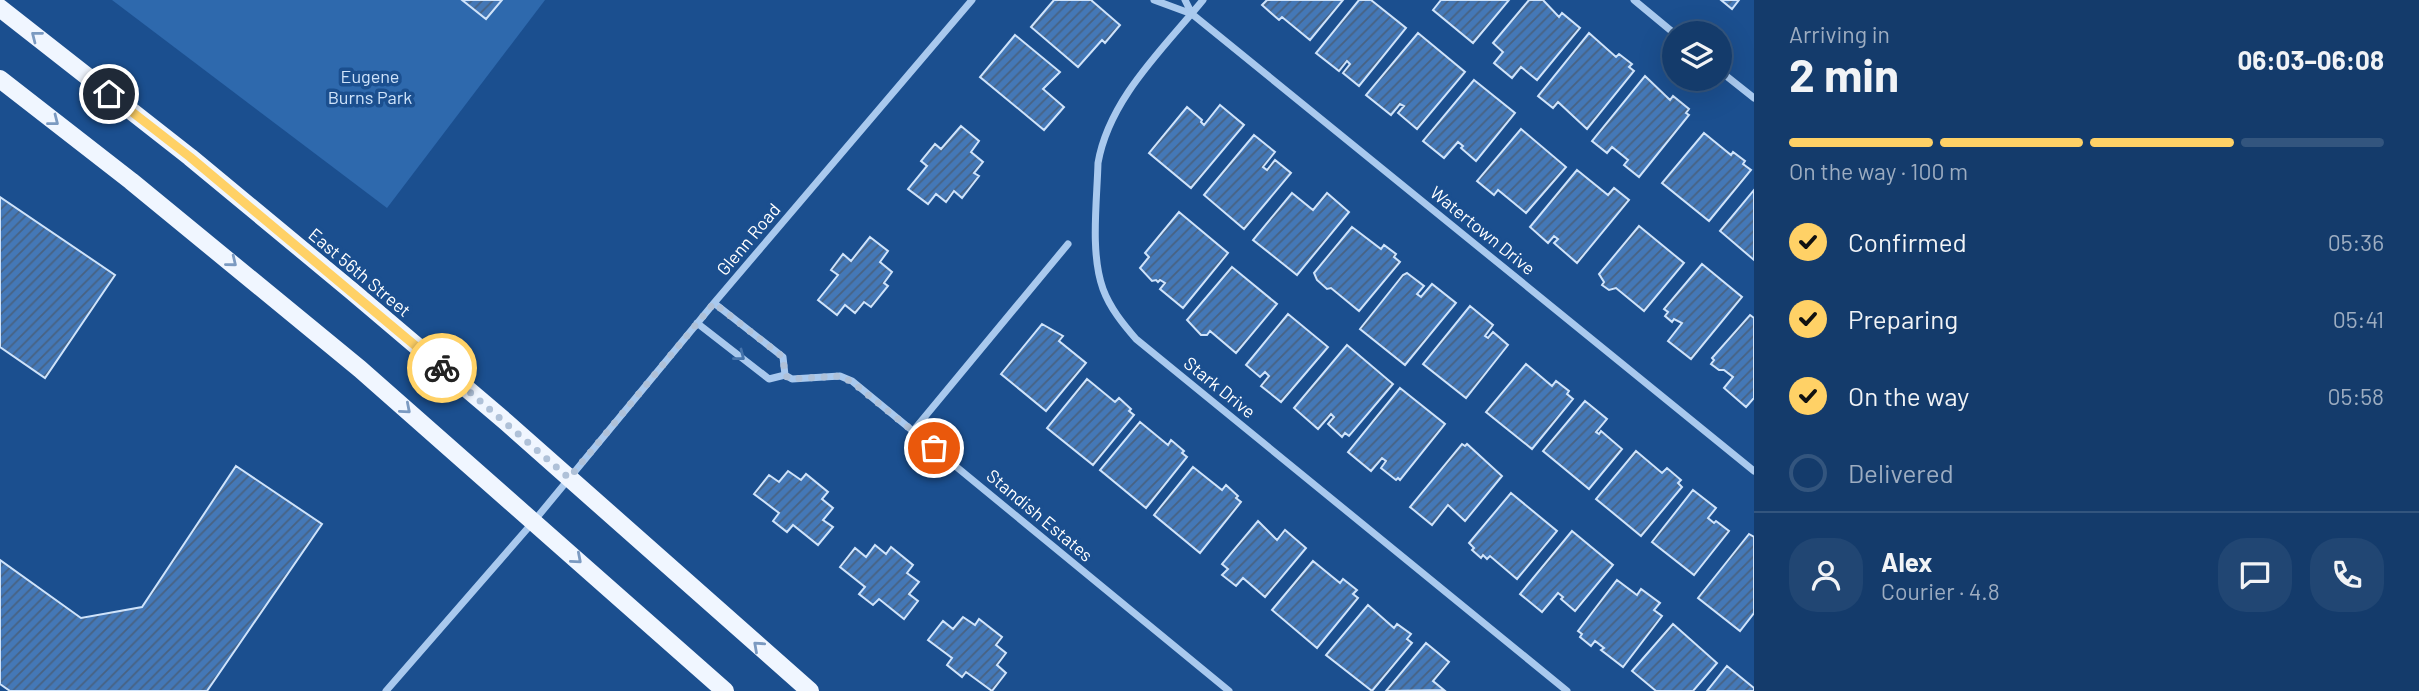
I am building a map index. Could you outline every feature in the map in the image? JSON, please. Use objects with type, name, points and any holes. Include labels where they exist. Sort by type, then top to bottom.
[{"type":"main road","name":"East 56th Street","points":[[0,8],[201,165],[363,300],[810,691]]},
{"type":"main road","points":[[0,79],[270,293],[534,521],[725,691]]},
{"type":"street","name":"Glenn Road","points":[[386,691],[534,521],[697,323],[972,0]]},
{"type":"street","name":"Watertown Drive","points":[[1154,0],[1192,14],[1754,471]]},
{"type":"street","name":"Watertown Drive","points":[[1185,0],[1192,14]]},
{"type":"street","name":"Stark Drive","points":[[1203,0],[1116,110],[1100,149],[1098,265],[1103,288],[1114,310],[1136,339],[1567,691]]},
{"type":"street","points":[[1634,0],[1662,23]]},
{"type":"street","points":[[1732,81],[1754,98]]},
{"type":"street","points":[[913,431],[1068,244]]},
{"type":"street","points":[[714,303],[783,357],[785,376]]},
{"type":"street","name":"Standish Estates","points":[[697,323],[769,379],[785,376],[792,379],[840,376],[852,382],[1229,691]]},
{"type":"green space","name":"Eugene Burns Park","points":[[112,0],[545,0],[387,208]]},
{"type":"building","points":[[462,0],[502,0],[486,19]]},
{"type":"building","points":[[1054,0],[1091,0],[1120,25],[1105,43],[1102,40],[1078,67],[1031,27]]},
{"type":"building","points":[[1267,0],[1343,0],[1310,40],[1282,17],[1279,20],[1262,5]]},
{"type":"building","points":[[1359,0],[1371,0],[1406,28],[1359,86],[1343,73],[1350,64],[1347,61],[1339,71],[1316,53]]},
{"type":"building","points":[[1441,0],[1509,0],[1473,43],[1433,10]]},
{"type":"building","points":[[1529,0],[1543,0],[1559,17],[1562,13],[1580,28],[1537,80],[1521,67],[1512,78],[1494,63],[1503,52],[1493,43]]},
{"type":"building","points":[[1721,0],[1739,0],[1732,9]]},
{"type":"building","points":[[1418,33],[1465,72],[1417,129],[1398,113],[1404,106],[1400,104],[1391,115],[1366,95]]},
{"type":"building","points":[[1589,33],[1616,57],[1619,54],[1632,64],[1629,67],[1634,71],[1587,129],[1558,102],[1553,108],[1538,96]]},
{"type":"building","points":[[1015,35],[1060,72],[1043,89],[1064,107],[1044,130],[980,77]]},
{"type":"building","points":[[1645,76],[1670,100],[1673,96],[1689,109],[1686,113],[1689,115],[1639,177],[1624,165],[1628,160],[1612,147],[1607,153],[1592,141]]},
{"type":"building","points":[[1474,80],[1515,113],[1476,161],[1458,142],[1444,158],[1423,141]]},
{"type":"building","points":[[1220,105],[1244,125],[1191,188],[1149,153],[1187,107],[1204,125]]},
{"type":"building","points":[[961,126],[979,141],[971,152],[983,162],[974,173],[979,176],[962,198],[954,191],[946,202],[936,194],[928,204],[908,189],[927,166],[921,161],[935,144],[941,149]]},
{"type":"building","points":[[1521,129],[1566,167],[1526,213],[1498,190],[1494,195],[1477,181]]},
{"type":"building","points":[[1704,133],[1731,155],[1733,152],[1745,161],[1743,164],[1751,170],[1709,221],[1662,183]]},
{"type":"building","points":[[1254,135],[1275,152],[1263,167],[1267,170],[1275,160],[1291,173],[1244,229],[1204,195]]},
{"type":"building","points":[[1577,170],[1608,195],[1614,188],[1629,200],[1577,263],[1554,243],[1558,239],[1554,236],[1548,243],[1530,227]]},
{"type":"building","points":[[1754,190],[1754,260],[1720,231]]},
{"type":"building","points":[[1292,193],[1313,210],[1327,193],[1349,212],[1297,275],[1253,240]]},
{"type":"building","points":[[0,197],[115,275],[45,378],[0,347]]},
{"type":"building","points":[[1179,212],[1228,253],[1183,308],[1160,289],[1165,283],[1160,280],[1152,281],[1140,268],[1149,257],[1145,253]]},
{"type":"building","points":[[1639,226],[1684,263],[1644,311],[1616,288],[1609,290],[1602,285],[1604,282],[1599,274]]},
{"type":"building","points":[[1352,227],[1381,249],[1384,245],[1396,254],[1394,257],[1400,262],[1359,311],[1331,288],[1327,289],[1314,273]]},
{"type":"building","points":[[870,237],[888,251],[880,262],[892,272],[884,283],[888,286],[871,307],[864,302],[855,313],[845,305],[837,315],[818,300],[838,275],[831,270],[843,254],[851,261]]},
{"type":"building","points":[[1702,264],[1742,297],[1691,359],[1668,341],[1682,323],[1674,319],[1672,322],[1665,316],[1668,312],[1664,309]]},
{"type":"building","points":[[1232,267],[1277,304],[1236,353],[1210,331],[1207,335],[1201,335],[1187,320]]},
{"type":"building","points":[[1407,273],[1424,286],[1417,294],[1421,297],[1432,284],[1456,303],[1405,365],[1360,329]]},
{"type":"building","points":[[1470,306],[1493,325],[1485,336],[1488,338],[1493,332],[1508,345],[1466,398],[1423,364]]},
{"type":"building","points":[[1288,314],[1328,347],[1281,402],[1261,386],[1269,376],[1265,372],[1260,377],[1246,365]]},
{"type":"building","points":[[1750,315],[1754,318],[1754,398],[1746,407],[1724,388],[1733,377],[1711,364],[1714,360],[1712,358]]},
{"type":"building","points":[[1042,324],[1063,336],[1059,341],[1086,363],[1046,411],[1001,374]]},
{"type":"building","points":[[1347,345],[1393,384],[1349,436],[1345,433],[1342,437],[1328,424],[1334,417],[1331,414],[1318,429],[1294,408]]},
{"type":"building","points":[[1526,364],[1552,386],[1556,381],[1569,391],[1567,394],[1573,399],[1532,449],[1486,412]]},
{"type":"building","points":[[1087,379],[1115,402],[1119,398],[1134,415],[1093,465],[1047,428]]},
{"type":"building","points":[[1400,388],[1445,424],[1400,480],[1396,480],[1381,468],[1386,461],[1382,458],[1371,471],[1348,452]]},
{"type":"building","points":[[1585,401],[1607,419],[1596,432],[1599,434],[1601,431],[1622,449],[1589,489],[1543,451]]},
{"type":"building","points":[[1140,422],[1168,445],[1171,440],[1187,457],[1146,508],[1100,470]]},
{"type":"building","points":[[1462,444],[1467,444],[1502,476],[1465,521],[1448,505],[1432,525],[1410,507]]},
{"type":"building","points":[[1636,451],[1662,473],[1667,468],[1681,480],[1678,483],[1682,487],[1641,536],[1596,499]]},
{"type":"building","points":[[236,466],[322,524],[207,691],[10,691],[0,684],[0,560],[81,618],[142,607]]},
{"type":"building","points":[[1193,467],[1222,490],[1226,485],[1241,502],[1200,553],[1154,515]]},
{"type":"building","points":[[788,471],[801,480],[806,474],[828,492],[822,499],[833,508],[823,520],[833,527],[818,545],[793,525],[787,532],[773,521],[779,513],[754,494],[769,475],[779,482]]},
{"type":"building","points":[[1693,490],[1716,508],[1708,518],[1729,531],[1694,575],[1652,542]]},
{"type":"building","points":[[1511,493],[1557,531],[1517,579],[1490,556],[1487,559],[1483,555],[1481,558],[1469,543]]},
{"type":"building","points":[[1258,521],[1277,540],[1285,530],[1306,548],[1265,597],[1243,578],[1236,586],[1222,575],[1228,569],[1222,564]]},
{"type":"building","points":[[1572,531],[1613,565],[1575,611],[1558,593],[1542,612],[1520,594]]},
{"type":"building","points":[[1749,534],[1754,537],[1754,613],[1740,631],[1698,598]]},
{"type":"building","points":[[875,545],[886,554],[891,547],[913,565],[907,573],[919,582],[909,594],[918,601],[904,619],[879,599],[873,605],[859,594],[865,587],[840,567],[855,548],[866,557]]},
{"type":"building","points":[[1313,561],[1340,583],[1343,579],[1357,590],[1353,594],[1358,598],[1317,648],[1272,610]]},
{"type":"building","points":[[1617,580],[1637,595],[1641,589],[1660,603],[1654,610],[1662,616],[1623,667],[1601,650],[1604,648],[1595,641],[1591,646],[1580,637],[1582,634],[1578,631]]},
{"type":"building","points":[[1368,605],[1394,628],[1397,624],[1411,634],[1407,639],[1412,643],[1372,691],[1326,655]]},
{"type":"building","points":[[963,617],[975,625],[979,619],[1002,637],[996,645],[1006,653],[997,665],[1006,673],[992,691],[966,672],[962,677],[947,665],[952,658],[928,640],[943,621],[953,629]]},
{"type":"building","points":[[1673,624],[1717,663],[1693,691],[1656,691],[1632,671]]},
{"type":"building","points":[[1426,643],[1449,662],[1433,681],[1444,690],[1386,691]]},
{"type":"building","points":[[1727,666],[1754,688],[1754,691],[1707,691]]},
{"type":"way so far","points":[[442,368],[569,478],[714,303],[783,357],[785,376],[792,379],[840,376],[852,382],[934,448]]},
{"type":"route","points":[[109,94],[190,157],[442,368]]}]
